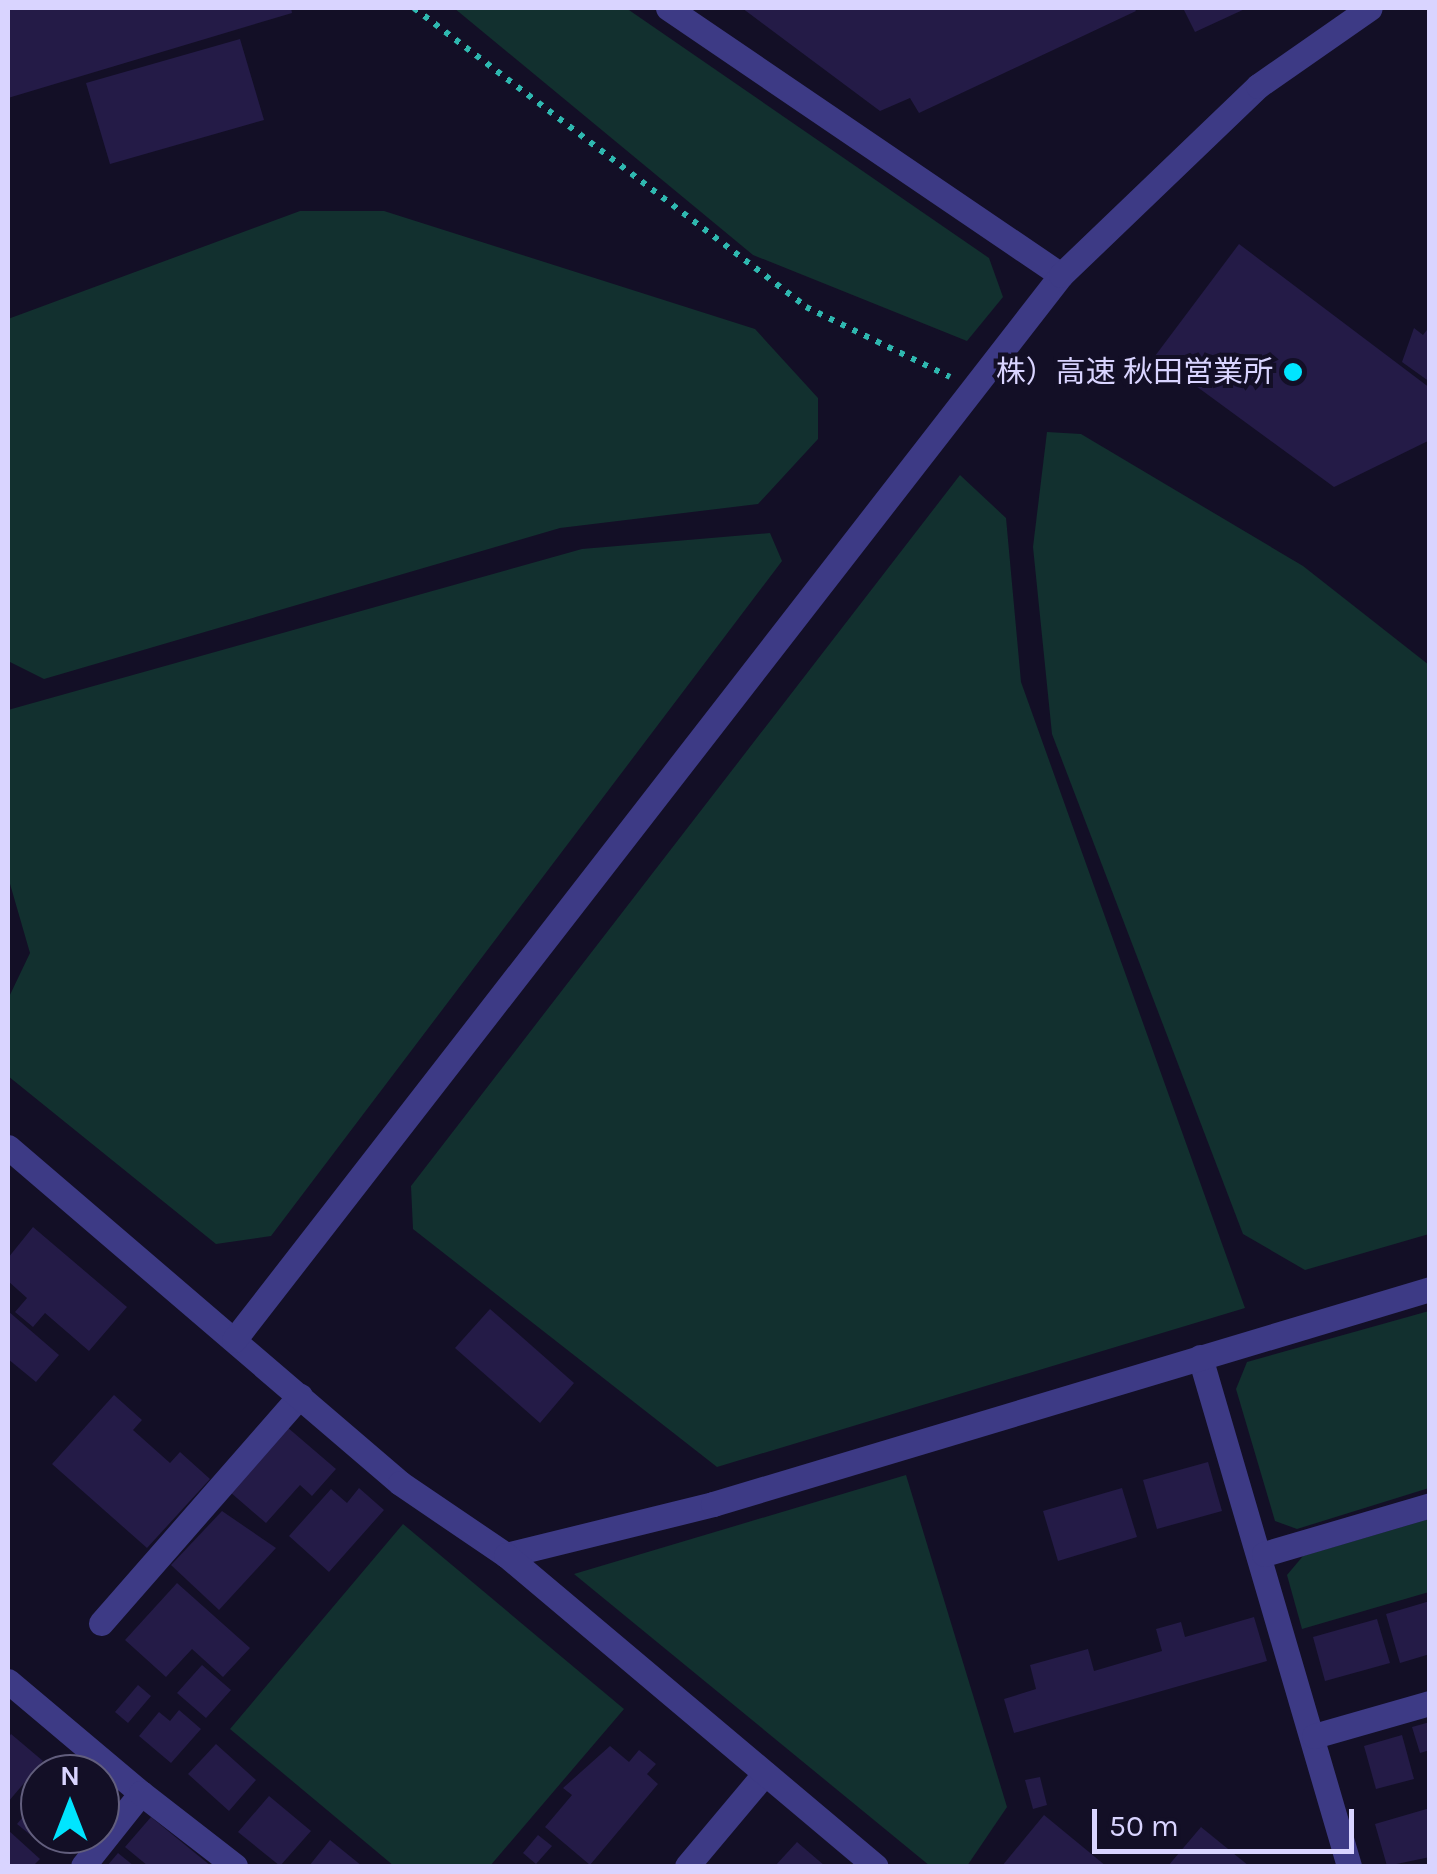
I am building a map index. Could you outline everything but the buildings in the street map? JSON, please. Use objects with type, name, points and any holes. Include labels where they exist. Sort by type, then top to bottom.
[{"type":"street","points":[[668,8],[1061,274]]},
{"type":"street","points":[[234,1340],[968,386],[1061,274],[1258,86],[1370,8]]},
{"type":"street","points":[[8,1147],[400,1483],[506,1555],[875,1866]]},
{"type":"street","points":[[506,1555],[713,1504],[1430,1288]]},
{"type":"street","points":[[1200,1357],[1264,1554],[1350,1866]]},
{"type":"street","points":[[101,1623],[300,1396]]},
{"type":"street","points":[[1264,1554],[1430,1505]]},
{"type":"street","points":[[8,1681],[235,1866]]},
{"type":"street","points":[[1314,1736],[1430,1703]]},
{"type":"street","points":[[687,1866],[765,1773]]},
{"type":"street","points":[[83,1866],[141,1793]]},
{"type":"path","points":[[414,8],[806,307],[968,386]]},
{"type":"green space","points":[[454,8],[626,8],[989,258],[1003,297],[967,341],[753,255]]},
{"type":"green space","points":[[300,211],[384,211],[755,329],[818,398],[818,439],[758,504],[560,528],[44,679],[8,661],[8,319]]},
{"type":"green space","points":[[1047,432],[1081,434],[1303,566],[1429,665],[1429,1234],[1305,1270],[1243,1234],[1052,734],[1033,547]]},
{"type":"green space","points":[[960,475],[1006,518],[1021,682],[1245,1308],[717,1467],[413,1229],[411,1186]]},
{"type":"green space","points":[[770,533],[782,561],[271,1236],[216,1244],[8,1076],[8,999],[30,953],[8,877],[8,710],[582,549]]},
{"type":"green space","points":[[1429,1311],[1429,1488],[1297,1529],[1275,1521],[1236,1389],[1247,1362]]},
{"type":"green space","points":[[906,1475],[1007,1807],[967,1866],[930,1866],[574,1574]]},
{"type":"green space","points":[[1429,1519],[1429,1592],[1302,1629],[1287,1575],[1303,1556]]},
{"type":"green space","points":[[403,1524],[624,1709],[490,1866],[394,1866],[230,1729]]},
{"type":"place","name":"株）高速 秋田営業所","points":[[1293,372]]}]
